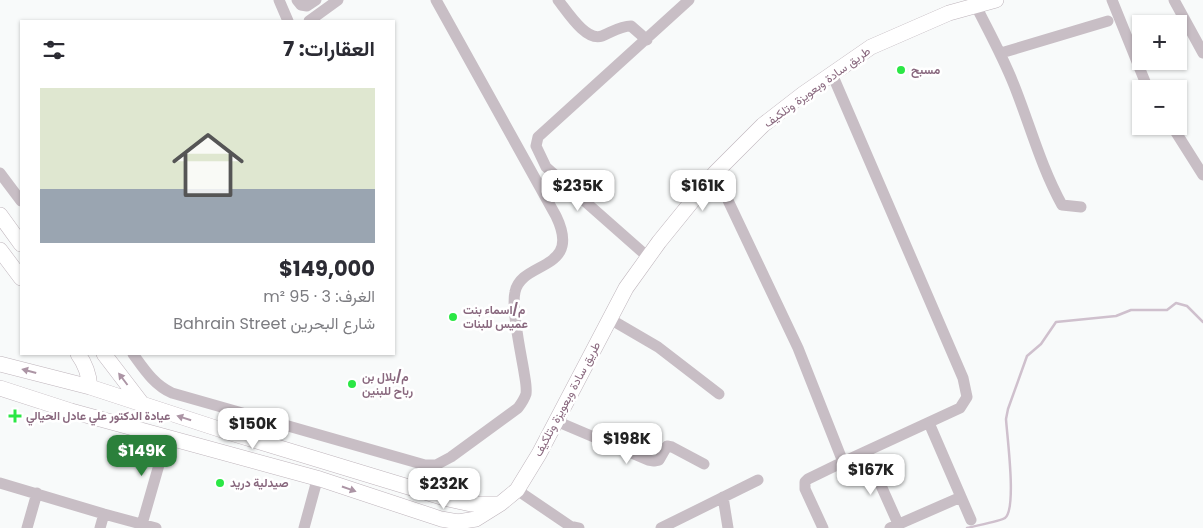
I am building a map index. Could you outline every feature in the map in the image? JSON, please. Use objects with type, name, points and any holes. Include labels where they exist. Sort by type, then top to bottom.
[{"type":"main road","name":"طريق سادة وبعويزة وتلكيف","points":[[0,388],[71,410],[320,479],[440,519],[458,522],[476,519],[500,504],[517,490],[556,421],[626,288],[648,257],[715,173],[763,125],[871,47],[949,13],[996,0]]},
{"type":"main road","points":[[0,215],[20,243]]},
{"type":"main road","points":[[0,250],[18,272]]},
{"type":"main road","points":[[79,355],[86,364],[90,375],[90,387]]},
{"type":"main road","points":[[105,355],[143,405]]},
{"type":"main road","points":[[0,364],[90,387],[234,434],[448,499],[471,504],[500,504]]},
{"type":"main road","points":[[230,454],[238,448],[239,444],[234,434]]},
{"type":"main road","points":[[417,511],[431,504],[427,492]]},
{"type":"street","points":[[279,0],[288,20]]},
{"type":"street","points":[[298,0],[301,5],[307,6],[316,0]]},
{"type":"street","points":[[310,20],[338,0]]},
{"type":"street","points":[[134,355],[151,378],[172,393],[424,465],[436,464],[451,457],[518,408],[523,401],[526,387],[515,306],[515,292],[521,280],[557,257],[563,234],[556,216],[436,0]]},
{"type":"street","points":[[558,0],[585,32],[591,36],[599,37],[624,26],[631,26],[647,40]]},
{"type":"street","points":[[648,257],[546,167],[536,146],[538,137],[689,0]]},
{"type":"street","points":[[1112,0],[1144,80]]},
{"type":"street","points":[[1174,0],[1203,53]]},
{"type":"street","points":[[976,6],[1001,53],[1052,188],[1062,205],[1082,207]]},
{"type":"street","points":[[1001,53],[1108,21]]},
{"type":"street","points":[[823,528],[805,489],[805,482],[808,479],[960,408],[967,396],[962,378],[832,74]]},
{"type":"street","points":[[1178,135],[1203,175]]},
{"type":"street","points":[[0,173],[20,200]]},
{"type":"street","points":[[715,173],[798,348],[844,462]]},
{"type":"street","points":[[610,319],[658,347],[719,394]]},
{"type":"street","points":[[556,421],[648,460],[659,460],[667,446],[704,464]]},
{"type":"street","points":[[930,423],[971,520]]},
{"type":"street","points":[[142,524],[167,437]]},
{"type":"street","points":[[866,452],[896,527],[961,497]]},
{"type":"street","points":[[304,528],[316,484],[320,479]]},
{"type":"street","points":[[662,528],[758,480]]},
{"type":"street","points":[[0,483],[156,528]]},
{"type":"street","points":[[517,490],[570,526],[579,528]]},
{"type":"street","points":[[27,528],[37,493]]},
{"type":"street","points":[[723,497],[728,528]]},
{"type":"street","points":[[100,528],[104,514]]},
{"type":"waterway","points":[[967,528],[1003,519],[1009,512],[1011,487],[1006,419],[1008,409],[1027,356],[1041,344],[1056,322],[1116,316],[1131,310],[1167,310],[1176,303],[1187,306],[1203,322]]},
{"type":"place","name":"مسبح","points":[[901,70]]},
{"type":"place","name":"م/اسماء بنت عميس للبنات","points":[[453,317]]},
{"type":"place","name":"م/بلال بن رباح للبنين","points":[[352,384]]},
{"type":"place","name":"عيادة الدكتور علي عادل الحيالي","points":[[15,416]]},
{"type":"place","name":"صيدلية دريد","points":[[220,483]]}]
